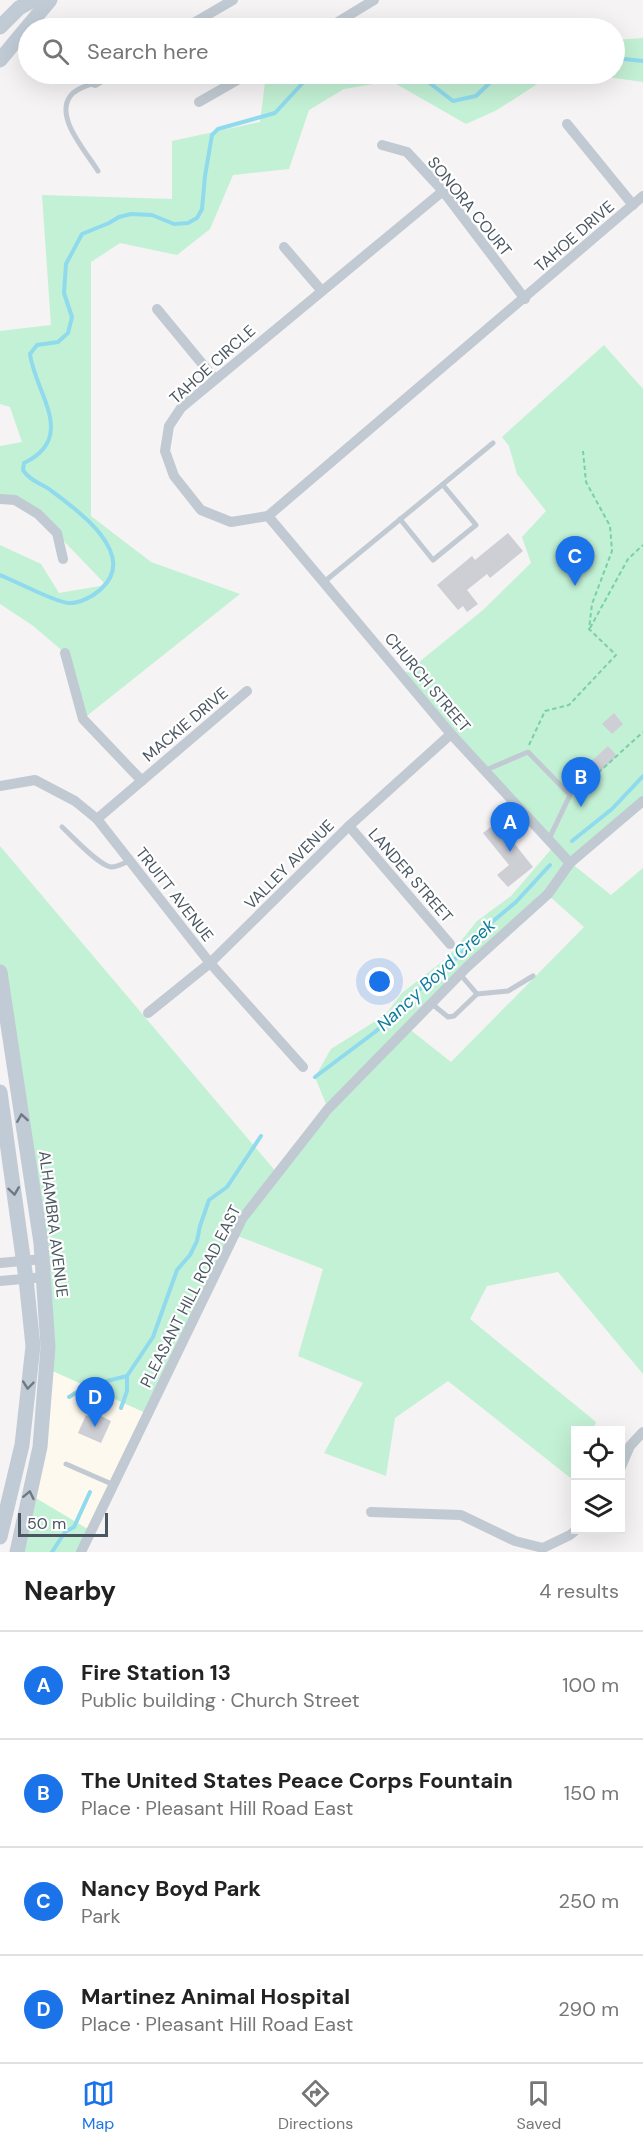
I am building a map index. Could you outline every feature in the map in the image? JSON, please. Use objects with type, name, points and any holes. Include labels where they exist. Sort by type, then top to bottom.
[{"type":"main road","points":[[0,27],[19,8],[33,0]]},
{"type":"main road","points":[[35,18],[50,0]]},
{"type":"main road","points":[[0,60],[18,38]]},
{"type":"main road","name":"ALHAMBRA AVENUE","points":[[0,972],[43,1259],[48,1347],[40,1447],[17,1552]]},
{"type":"main road","points":[[0,1092],[33,1346],[22,1445],[0,1537]]},
{"type":"street","points":[[203,18],[233,0]]},
{"type":"street","points":[[344,18],[374,0]]},
{"type":"street","points":[[199,102],[230,84]]},
{"type":"street","points":[[567,124],[633,205]]},
{"type":"street","name":"SONORA COURT","points":[[382,145],[407,153],[443,192],[525,299]]},
{"type":"street","name":"TAHOE CIRCLE","points":[[268,516],[231,522],[201,510],[174,476],[165,451],[169,426],[181,408],[214,378],[443,192]]},
{"type":"street","name":"TAHOE DRIVE","points":[[525,299],[643,196]]},
{"type":"street","points":[[284,247],[321,290]]},
{"type":"street","points":[[268,516],[525,299]]},
{"type":"street","points":[[156,309],[214,378]]},
{"type":"street","points":[[0,499],[15,500],[38,514],[57,533],[63,559]]},
{"type":"street","name":"CHURCH STREET","points":[[268,516],[450,734],[570,863]]},
{"type":"street","name":"MACKIE DRIVE","points":[[65,653],[83,719],[142,781]]},
{"type":"street","name":"MACKIE DRIVE","points":[[97,819],[247,691]]},
{"type":"street","name":"VALLEY AVENUE","points":[[148,1013],[210,963],[349,826],[450,734]]},
{"type":"street","name":"TRUITT AVENUE","points":[[0,786],[35,780],[75,801],[97,819],[210,963],[303,1067]]},
{"type":"street","name":"PLEASANT HILL ROAD EAST","points":[[81,1552],[242,1219],[328,1109],[460,974],[548,894],[570,863],[643,801]]},
{"type":"street","name":"LANDER STREET","points":[[349,826],[450,944]]},
{"type":"street","points":[[0,1263],[43,1259]]},
{"type":"street","points":[[0,1281],[45,1277]]},
{"type":"street","points":[[625,1459],[630,1446],[643,1432]]},
{"type":"street","points":[[371,1512],[461,1515],[514,1541],[543,1548],[571,1534]]},
{"type":"lane","points":[[92,84],[75,91],[66,101],[64,112],[68,124],[98,171]]},
{"type":"lane","points":[[324,582],[493,443]]},
{"type":"lane","points":[[400,519],[433,560],[476,525],[443,484]]},
{"type":"lane","points":[[484,771],[528,752],[570,795],[548,840]]},
{"type":"lane","points":[[62,827],[108,866],[116,867],[129,861]]},
{"type":"lane","points":[[460,974],[477,994]]},
{"type":"lane","points":[[431,1003],[448,1017],[454,1016],[477,994],[508,991],[533,976]]},
{"type":"lane","points":[[66,1464],[114,1485]]},
{"type":"path","points":[[583,451],[586,483],[610,526],[612,551],[591,604],[589,629]]},
{"type":"path","points":[[589,629],[628,559],[643,545]]},
{"type":"path","points":[[528,747],[545,711],[569,705],[616,655],[589,629]]},
{"type":"path","points":[[576,793],[643,732]]},
{"type":"shaded area","points":[[46,1368],[148,1414],[91,1531],[29,1494]]},
{"type":"green space","points":[[643,38],[643,82],[625,79],[625,39]]},
{"type":"green space","points":[[265,84],[373,84],[344,89],[309,110],[289,169],[233,175],[210,229],[177,255],[120,243],[91,262],[91,516],[151,562],[240,594],[83,719],[65,653],[32,625],[0,604],[0,545],[41,564],[59,593],[106,585],[38,514],[0,499],[0,446],[22,442],[10,407],[0,404],[0,331],[51,325],[42,195],[172,199],[172,141],[260,122]]},
{"type":"green space","points":[[396,84],[537,84],[497,110],[466,124]]},
{"type":"green space","points":[[604,345],[643,389],[643,799],[571,863],[611,895],[643,868],[643,1374],[558,1272],[487,1286],[470,1319],[596,1422],[594,1426],[571,1426],[571,1478],[448,1381],[395,1418],[386,1476],[324,1453],[363,1383],[298,1356],[323,1269],[235,1235],[148,1414],[46,1368],[48,1347],[0,972],[0,846],[277,1173],[328,1109],[315,1077],[331,1049],[385,1015],[402,993],[448,957],[477,921],[511,896],[554,846],[402,676],[483,610],[531,563],[522,537],[546,511],[517,474],[509,446],[502,437]],"holes":[[[548,895],[584,927],[451,1062],[408,1028]]]},
{"type":"green space","points":[[29,1494],[91,1531],[81,1552],[17,1552]]},
{"type":"building","points":[[508,533],[523,551],[490,578],[487,574],[467,590],[478,604],[467,612],[463,606],[458,610],[437,585],[472,556],[475,560]]},
{"type":"building","points":[[614,713],[623,724],[612,734],[602,724]]},
{"type":"building","points":[[608,746],[617,756],[592,779],[583,769]]},
{"type":"building","points":[[502,818],[515,834],[510,838],[533,867],[508,887],[497,875],[509,865],[483,833]]},
{"type":"building","points":[[86,1415],[98,1419],[99,1415],[111,1421],[101,1443],[78,1433]]},
{"type":"waterway","points":[[625,59],[643,61]]},
{"type":"waterway","points":[[0,575],[61,602],[72,603],[95,594],[111,574],[113,560],[99,532],[87,519],[49,489],[31,479],[23,470],[24,463],[40,452],[48,440],[51,427],[45,399],[33,369],[30,354],[37,345],[58,342],[68,333],[72,317],[64,293],[66,264],[82,234],[131,214],[152,215],[174,224],[188,223],[197,218],[202,209],[212,135],[218,129],[275,113],[302,84]]},
{"type":"waterway","points":[[431,84],[453,101],[476,96],[489,84]]},
{"type":"waterway","name":"Nancy Boyd Creek","points":[[572,841],[612,809],[643,776]]},
{"type":"waterway","name":"Nancy Boyd Creek","points":[[315,1077],[375,1032],[393,1016],[404,1001],[439,975],[492,922],[516,902],[550,865]]},
{"type":"waterway","name":"Nancy Boyd Creek","points":[[121,1408],[127,1391],[127,1376],[153,1337],[177,1270],[190,1255],[197,1241],[209,1200],[227,1187],[261,1136]]},
{"type":"waterway","points":[[69,1397],[87,1386],[127,1376]]},
{"type":"waterway","name":"Nancy Boyd Creek","points":[[52,1552],[65,1532],[74,1527],[90,1492]]},
{"type":"place","name":"Nancy Boyd Park","points":[[575,586]]},
{"type":"place","name":"The United States Peace Corps Fountain","points":[[581,807]]},
{"type":"place","name":"Fire Station 13","points":[[510,852]]},
{"type":"place","name":"Martinez Animal Hospital","points":[[95,1427]]}]
